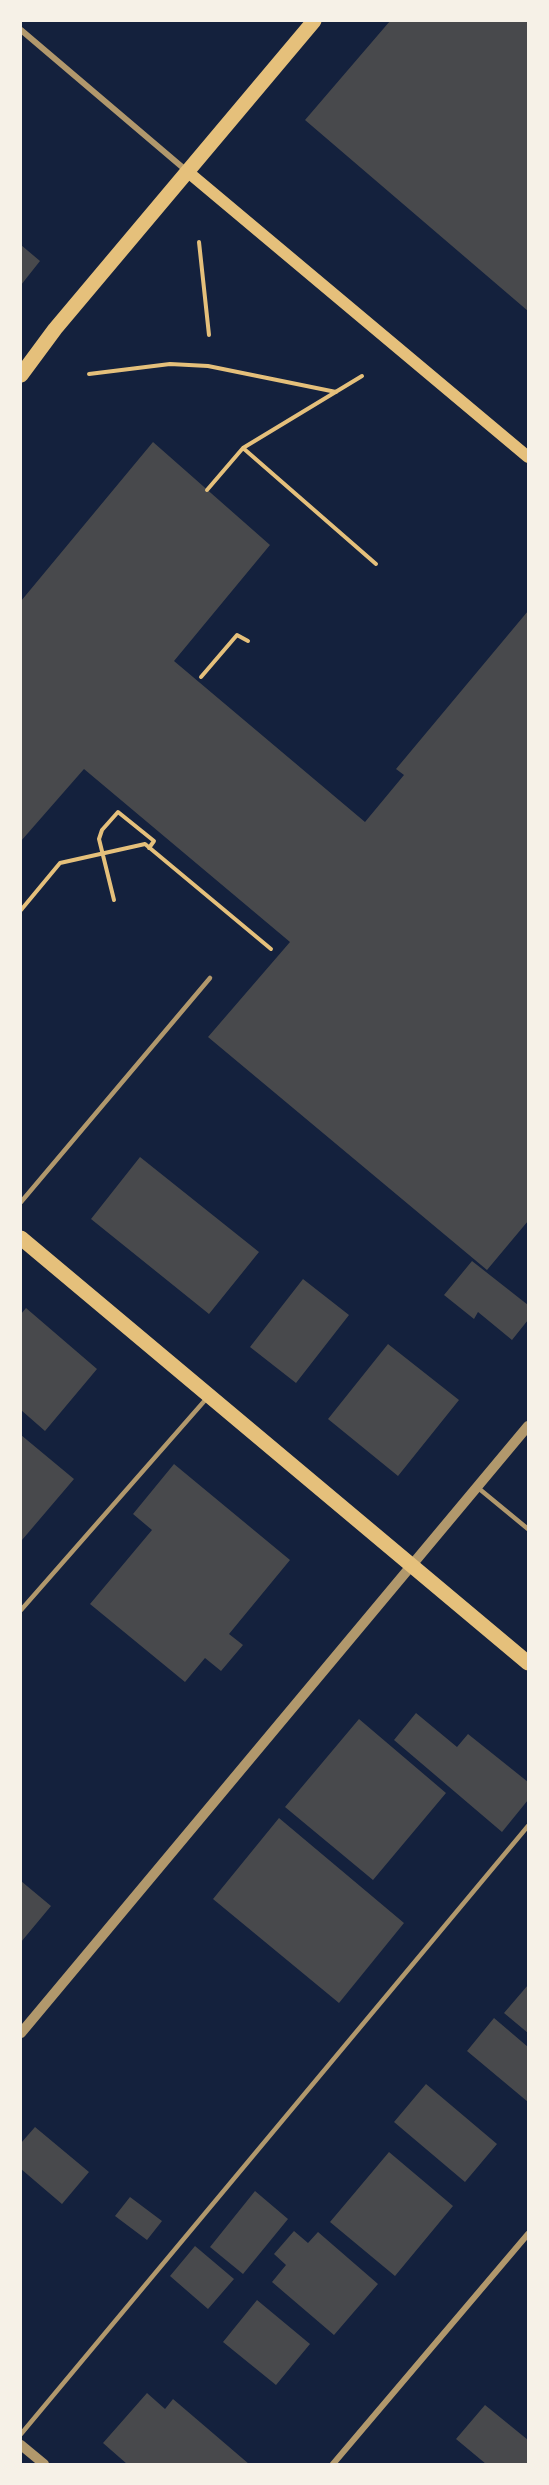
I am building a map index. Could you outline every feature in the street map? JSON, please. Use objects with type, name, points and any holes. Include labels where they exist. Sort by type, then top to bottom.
[{"type":"main road","points":[[21,375],[55,329],[314,21]]},
{"type":"main road","points":[[188,172],[528,457]]},
{"type":"main road","points":[[21,364],[55,329]]},
{"type":"main road","points":[[21,1238],[528,1663]]},
{"type":"street","points":[[21,30],[188,172]]},
{"type":"street","points":[[21,2034],[528,1426]]},
{"type":"street","points":[[333,2464],[528,2234]]},
{"type":"street","points":[[21,2445],[44,2464]]},
{"type":"lane","points":[[21,1202],[210,978]]},
{"type":"lane","points":[[21,1610],[208,1396]]},
{"type":"lane","points":[[477,1486],[528,1529]]},
{"type":"lane","points":[[21,2434],[528,1826]]},
{"type":"path","points":[[199,242],[209,335]]},
{"type":"path","points":[[89,374],[170,364],[208,366],[336,392]]},
{"type":"path","points":[[207,490],[243,448],[362,376]]},
{"type":"path","points":[[243,448],[376,564]]},
{"type":"path","points":[[201,678],[237,635],[248,641]]},
{"type":"path","points":[[114,900],[99,838],[102,830],[118,812],[154,841],[148,848]]},
{"type":"path","points":[[21,910],[60,863],[145,844],[271,950]]},
{"type":"building","points":[[390,21],[528,21],[528,311],[305,120]]},
{"type":"building","points":[[21,245],[40,261],[21,285]]},
{"type":"building","points":[[153,442],[270,545],[174,661],[365,822],[404,775],[396,769],[528,611],[528,1221],[487,1270],[208,1037],[290,942],[84,769],[21,841],[21,601]]},
{"type":"building","points":[[140,1157],[259,1252],[209,1314],[91,1219]]},
{"type":"building","points":[[472,1261],[528,1305],[528,1320],[512,1340],[478,1312],[474,1319],[444,1295]]},
{"type":"building","points":[[303,1279],[349,1315],[296,1383],[250,1347]]},
{"type":"building","points":[[26,1308],[97,1369],[45,1431],[21,1410],[21,1314]]},
{"type":"building","points":[[388,1344],[459,1400],[398,1476],[328,1419]]},
{"type":"building","points":[[21,1435],[74,1479],[22,1540],[21,1539]]},
{"type":"building","points":[[174,1464],[290,1560],[229,1634],[243,1645],[221,1671],[205,1658],[185,1682],[90,1604],[152,1530],[133,1514]]},
{"type":"building","points":[[416,1713],[457,1747],[468,1734],[528,1782],[528,1800],[502,1832],[394,1740]]},
{"type":"building","points":[[359,1719],[446,1793],[373,1880],[285,1807]]},
{"type":"building","points":[[279,1818],[404,1923],[339,2003],[213,1899]]},
{"type":"building","points":[[21,1881],[51,1906],[21,1942]]},
{"type":"building","points":[[528,1985],[528,2033],[504,2013]]},
{"type":"building","points":[[494,2018],[528,2047],[528,2102],[467,2051]]},
{"type":"building","points":[[426,2084],[497,2144],[465,2182],[394,2122]]},
{"type":"building","points":[[35,2127],[89,2172],[62,2204],[21,2169],[21,2143]]},
{"type":"building","points":[[389,2152],[453,2206],[395,2276],[330,2222]]},
{"type":"building","points":[[255,2191],[288,2219],[243,2274],[210,2247]]},
{"type":"building","points":[[130,2197],[162,2221],[147,2240],[115,2216]]},
{"type":"building","points":[[294,2231],[308,2243],[318,2232],[378,2284],[334,2335],[272,2282],[286,2265],[274,2254]]},
{"type":"building","points":[[195,2246],[234,2279],[208,2309],[170,2276]]},
{"type":"building","points":[[257,2300],[310,2344],[276,2385],[223,2342]]},
{"type":"building","points":[[147,2393],[165,2409],[173,2399],[249,2464],[127,2464],[103,2443]]},
{"type":"building","points":[[485,2405],[528,2440],[528,2464],[486,2464],[456,2439]]}]
